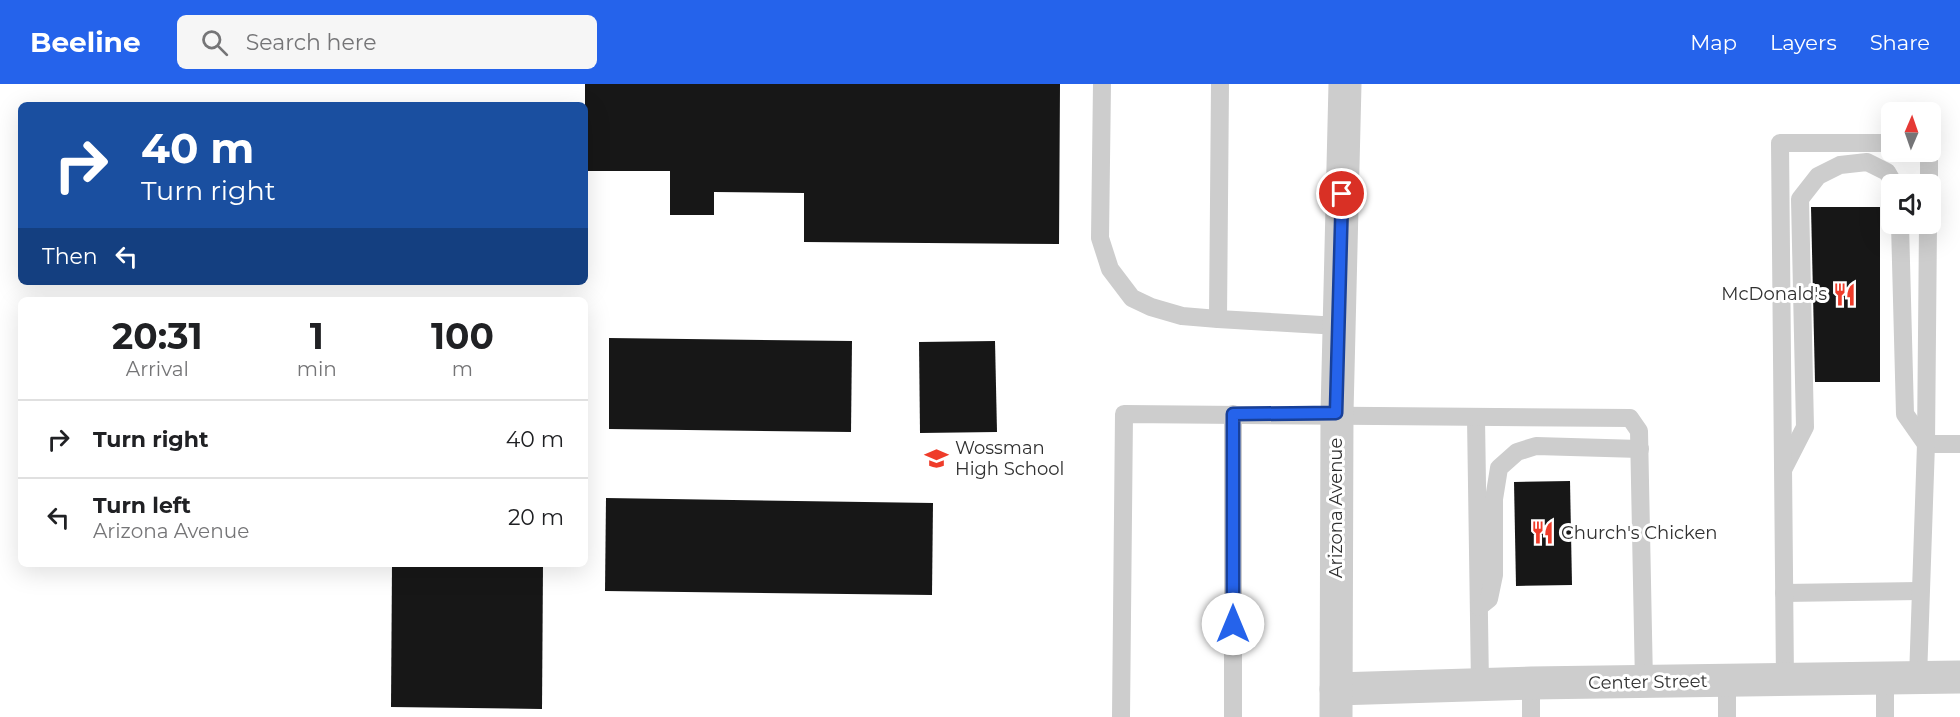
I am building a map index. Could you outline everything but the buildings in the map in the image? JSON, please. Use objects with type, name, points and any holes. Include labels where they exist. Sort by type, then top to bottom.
[{"type":"street","name":"Arizona Avenue","points":[[1336,703],[1336,413],[1346,84]]},
{"type":"street","name":"Center Street","points":[[1336,703],[1480,685],[1960,677]]},
{"type":"lane","points":[[1102,84],[1100,238],[1110,269],[1132,298],[1151,307],[1182,316],[1339,326]]},
{"type":"lane","points":[[1218,319],[1221,84]]},
{"type":"lane","points":[[1785,680],[1780,143],[1881,143]]},
{"type":"lane","points":[[1783,470],[1805,427],[1800,199],[1818,176],[1840,165],[1867,162],[1888,174]]},
{"type":"lane","points":[[1900,234],[1905,414],[1926,444]]},
{"type":"lane","points":[[1918,678],[1919,591],[1926,444],[1928,234]]},
{"type":"lane","points":[[1121,717],[1124,414],[1336,413],[1476,418],[1630,418],[1639,431],[1640,449],[1644,682]]},
{"type":"lane","points":[[1233,414],[1233,717]]},
{"type":"lane","points":[[1476,418],[1480,685]]},
{"type":"lane","points":[[1926,444],[1960,444]]},
{"type":"lane","points":[[1479,607],[1489,599],[1494,575],[1494,499],[1499,468],[1516,452],[1536,446],[1640,449]]},
{"type":"lane","points":[[1784,593],[1919,591]]},
{"type":"lane","points":[[1885,678],[1885,717]]},
{"type":"lane","points":[[1727,681],[1727,717]]},
{"type":"lane","points":[[1531,683],[1531,717]]},
{"type":"place","name":"McDonald's","points":[[1845,294]]},
{"type":"place","name":"Wossman High School","points":[[937,458]]},
{"type":"place","name":"Church's Chicken","points":[[1543,533]]},
{"type":"route","points":[[1233,624],[1233,414],[1336,413],[1342,194]]}]
